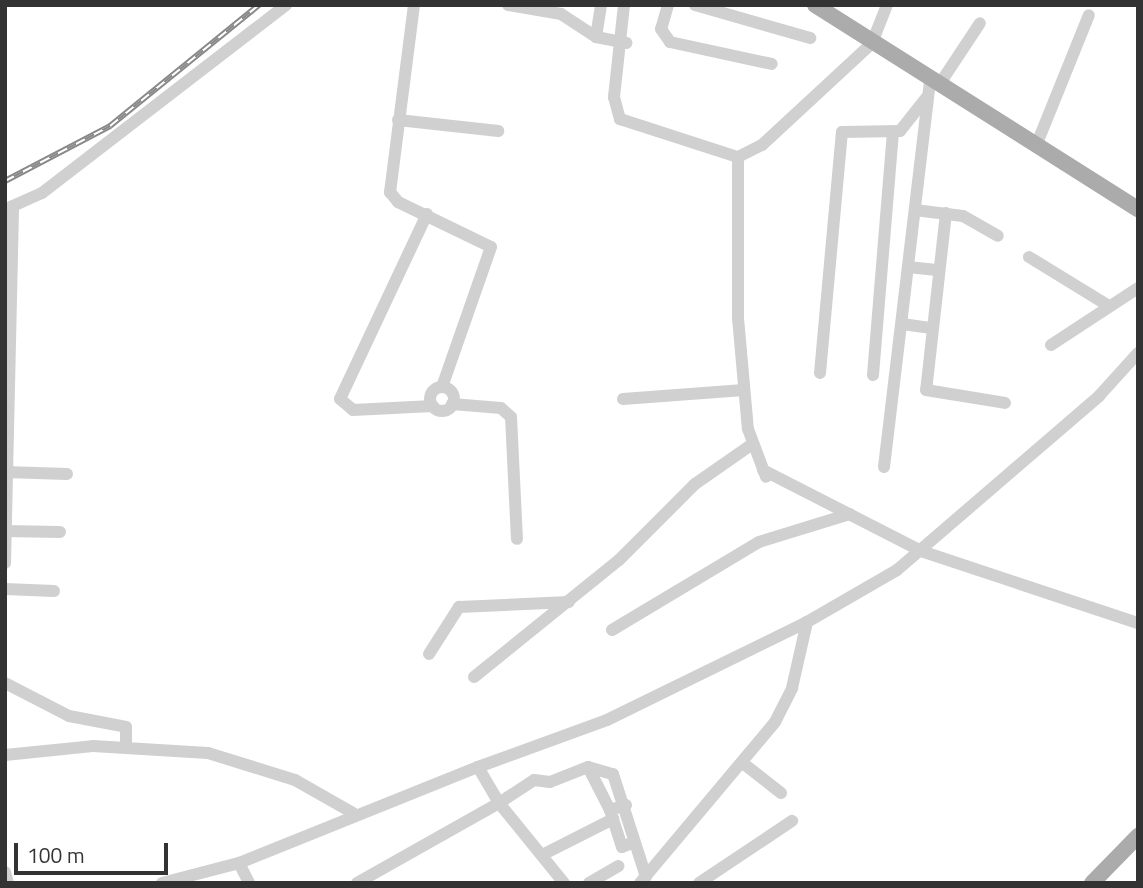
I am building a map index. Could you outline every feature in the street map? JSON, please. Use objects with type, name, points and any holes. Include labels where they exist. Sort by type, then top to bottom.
[{"type":"main road","points":[[815,5],[932,87],[1036,146],[1138,209]]},
{"type":"main road","points":[[1093,883],[1138,836]]},
{"type":"street","points":[[5,563],[9,208],[42,194],[286,5]]},
{"type":"street","points":[[414,5],[390,192],[491,247],[442,387],[432,392],[433,406]]},
{"type":"street","points":[[508,5],[568,16],[596,37],[623,43]]},
{"type":"street","points":[[596,37],[601,5]]},
{"type":"street","points":[[624,5],[617,108],[628,125],[738,157],[762,145],[872,43],[887,5]]},
{"type":"street","points":[[623,43],[631,5]]},
{"type":"street","points":[[668,5],[662,37],[772,64]]},
{"type":"street","points":[[695,5],[810,38]]},
{"type":"street","points":[[1036,146],[1088,15]]},
{"type":"street","points":[[873,375],[892,134],[932,87],[980,23]]},
{"type":"street","points":[[884,467],[932,87]]},
{"type":"street","points":[[398,120],[498,131]]},
{"type":"street","points":[[820,373],[842,132],[892,134]]},
{"type":"street","points":[[738,157],[744,390],[751,445],[765,475],[850,514],[920,551],[1138,623]]},
{"type":"street","points":[[915,211],[946,213],[998,236]]},
{"type":"street","points":[[946,213],[926,390],[1005,403]]},
{"type":"street","points":[[427,214],[340,399],[353,410],[433,406],[443,410],[452,404],[501,408],[511,417],[517,539]]},
{"type":"street","points":[[1029,257],[1109,306]]},
{"type":"street","points":[[908,267],[939,270]]},
{"type":"street","points":[[1051,345],[1138,288]]},
{"type":"street","points":[[902,324],[932,328]]},
{"type":"street","points":[[163,883],[239,863],[353,813],[607,720],[870,591],[1099,396],[1138,353]]},
{"type":"street","points":[[442,387],[452,393],[452,404]]},
{"type":"street","points":[[623,399],[744,390]]},
{"type":"street","points":[[474,677],[569,602],[695,484],[751,445]]},
{"type":"street","points":[[6,472],[67,474]]},
{"type":"street","points":[[612,629],[759,542],[850,514]]},
{"type":"street","points":[[6,531],[60,532]]},
{"type":"street","points":[[5,589],[54,592]]},
{"type":"street","points":[[429,654],[459,607],[569,602]]},
{"type":"street","points":[[643,880],[744,764],[786,706],[807,622]]},
{"type":"street","points":[[8,686],[69,716],[126,727],[126,747]]},
{"type":"street","points":[[5,755],[126,747],[208,753],[295,780],[353,813]]},
{"type":"street","points":[[744,764],[781,793]]},
{"type":"street","points":[[478,767],[499,803],[564,883]]},
{"type":"street","points":[[357,883],[499,803],[534,780],[550,782],[588,767],[613,774],[626,805],[632,843],[643,880]]},
{"type":"street","points":[[588,767],[611,814],[622,848],[632,843]]},
{"type":"street","points":[[542,855],[626,805]]},
{"type":"street","points":[[698,883],[792,821]]},
{"type":"street","points":[[239,863],[249,883]]},
{"type":"street","points":[[589,883],[618,866]]},
{"type":"street","points":[[5,872],[8,883]]},
{"type":"railway","points":[[5,181],[110,126],[259,5]]}]
